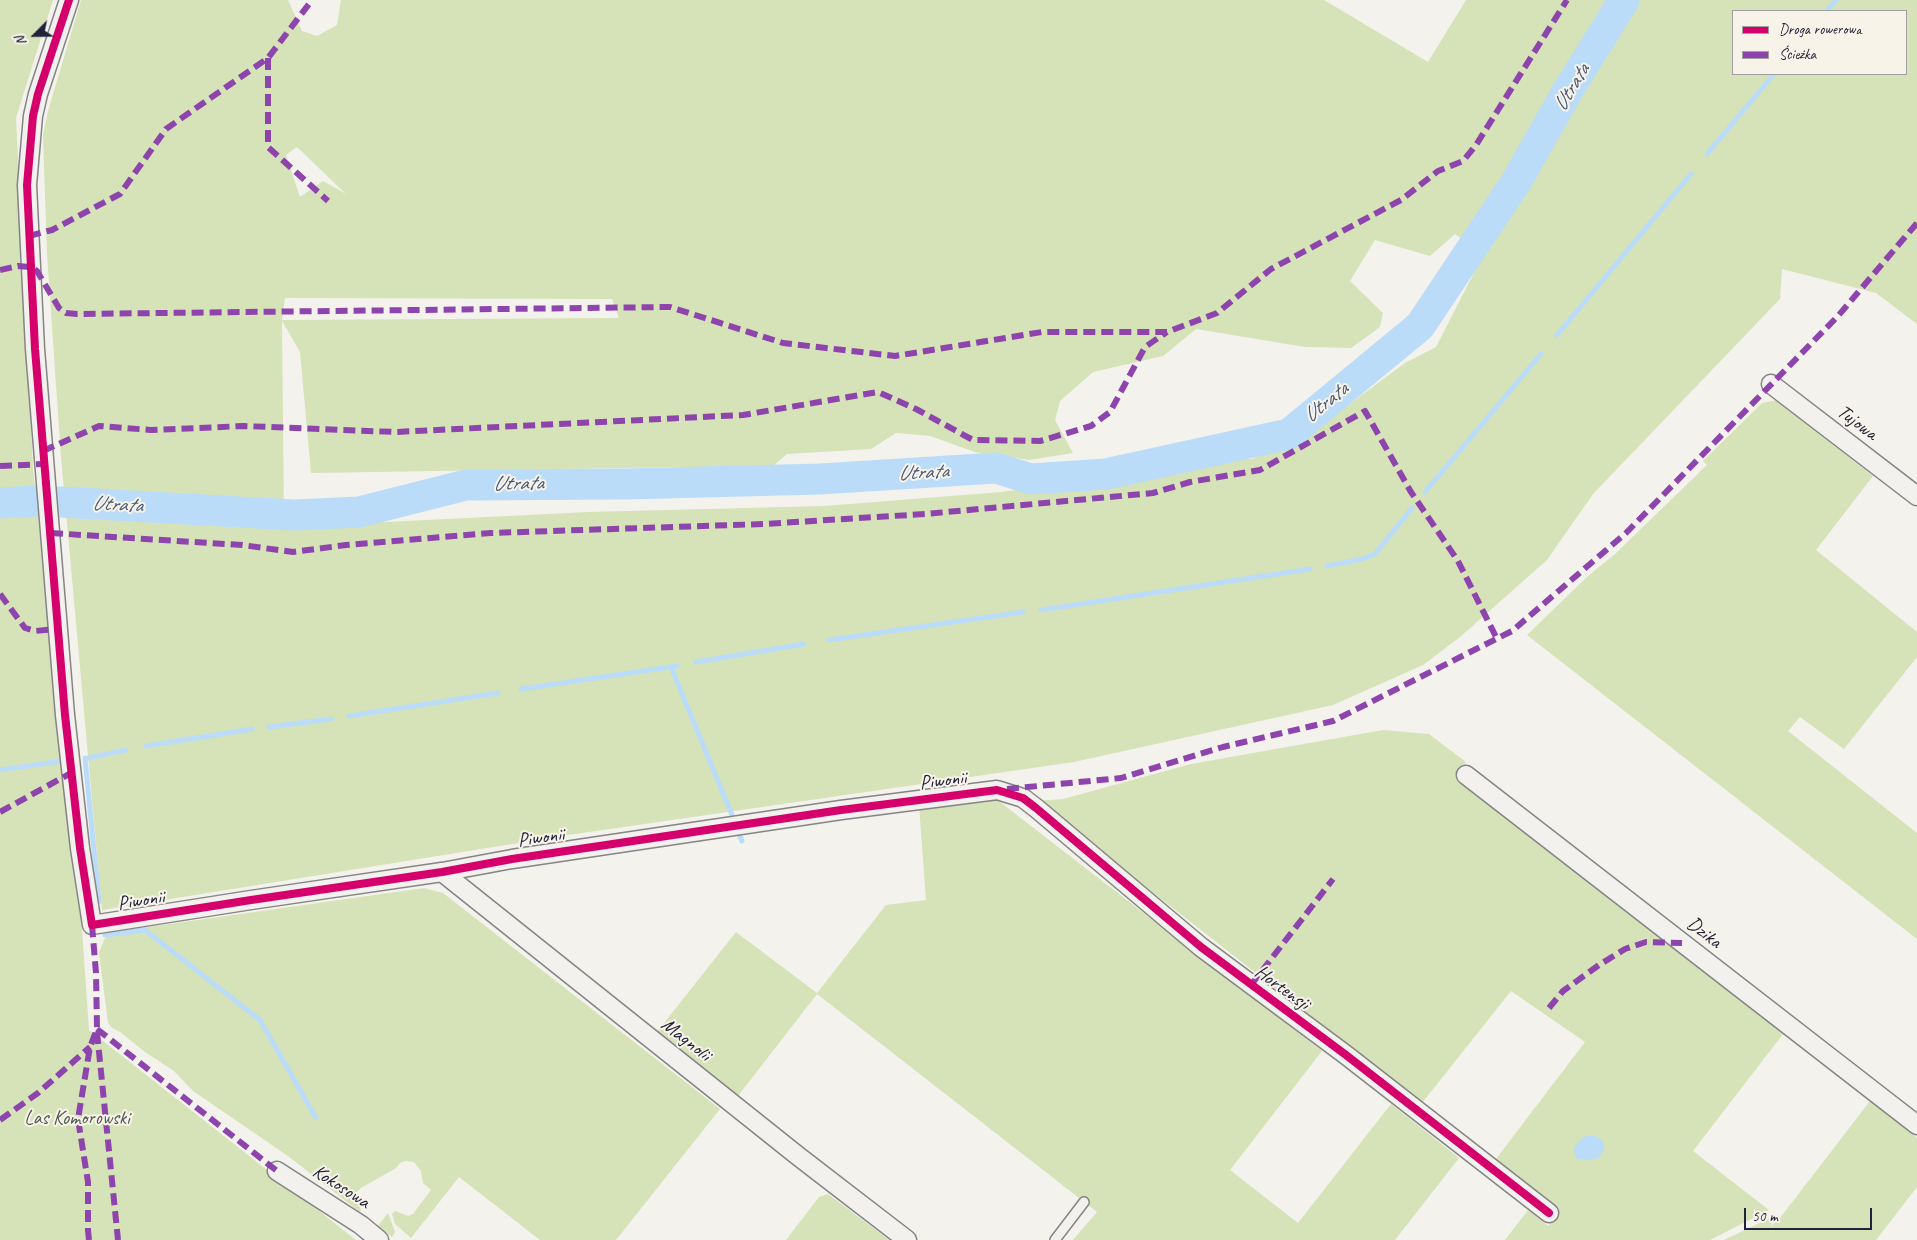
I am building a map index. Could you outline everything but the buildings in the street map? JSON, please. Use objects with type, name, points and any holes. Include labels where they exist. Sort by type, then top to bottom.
[{"type":"street","name":"Piwonii","points":[[69,0],[38,94],[33,116],[27,170],[36,349],[65,715],[80,848],[92,925],[832,811],[997,790]]},
{"type":"street","name":"Tujowa","points":[[1771,384],[1917,496]]},
{"type":"street","name":"Dzika","points":[[1466,775],[1917,1125]]},
{"type":"street","name":"Hortensji","points":[[997,790],[1023,798],[1201,947],[1346,1054],[1549,1214]]},
{"type":"street","name":"Magnolii","points":[[442,872],[798,1156],[907,1240]]},
{"type":"street","name":"Kokosowa","points":[[277,1171],[360,1225],[379,1240]]},
{"type":"lane","points":[[1055,1240],[1084,1202]]},
{"type":"green space","points":[[0,0],[53,0],[16,118],[33,469],[36,497],[0,500]]},
{"type":"green space","points":[[81,0],[288,0],[302,31],[317,36],[337,25],[341,0],[1324,0],[1428,62],[1466,0],[1917,0],[1917,324],[1876,293],[1782,269],[1780,299],[1593,494],[1547,560],[1460,637],[1423,665],[1333,705],[1074,762],[568,835],[102,910],[61,457],[47,254],[43,136],[48,111]],"holes":[[[297,147],[346,194],[323,181],[300,197],[286,155]],[[1455,234],[1483,255],[1436,347],[1405,363],[1317,428],[1252,459],[1219,459],[1002,492],[824,506],[589,512],[284,527],[282,321],[300,352],[311,473],[772,467],[787,454],[871,449],[896,433],[930,436],[975,452],[1029,460],[1073,453],[1055,420],[1060,401],[1093,372],[1163,356],[1196,329],[1305,347],[1351,348],[1380,327],[1383,313],[1350,281],[1375,240],[1430,256]],[[285,298],[612,299],[619,318],[282,320]]]},
{"type":"green space","points":[[1777,400],[1873,476],[1816,550],[1917,632],[1917,657],[1844,749],[1800,717],[1788,731],[1917,833],[1917,939],[1527,635],[1588,576],[1615,554],[1707,465],[1703,461],[1762,403]]},
{"type":"green space","name":"Las Komorowski","points":[[37,504],[59,745],[81,915],[89,1030],[356,1240],[0,1240],[0,507]]},
{"type":"green space","points":[[1383,730],[1429,734],[1466,762],[1455,775],[1783,1034],[1693,1151],[1769,1210],[1710,1240],[1505,1240],[1528,1210],[1548,1226],[1556,1217],[1559,1208],[1496,1159],[1585,1042],[1511,991],[1422,1103],[1036,801],[1063,799],[1191,764]]},
{"type":"green space","points":[[977,796],[1000,802],[1322,1051],[1230,1170],[1298,1223],[1391,1104],[1459,1158],[1395,1240],[1073,1240],[1097,1212],[817,994],[738,1096],[657,1032],[736,932],[817,993],[886,905],[926,900],[919,805]]},
{"type":"green space","points":[[424,888],[443,893],[720,1109],[616,1240],[540,1240],[459,1177],[411,1238],[395,1224],[392,1214],[395,1211],[408,1216],[413,1214],[431,1190],[423,1183],[421,1171],[414,1162],[405,1161],[400,1163],[396,1168],[361,1188],[357,1192],[360,1212],[288,1156],[193,1091],[174,1071],[112,1028],[108,1023],[99,953],[104,940],[113,930],[134,929]]},
{"type":"green space","points":[[1870,1101],[1917,1138],[1917,1187],[1876,1240],[1724,1240],[1776,1215],[1780,1218]]},
{"type":"green space","points":[[828,1194],[889,1240],[786,1240],[819,1197]]},
{"type":"green space","points":[[388,1213],[395,1232],[392,1237],[378,1226]]},
{"type":"water","points":[[36,497],[37,504],[0,507],[0,500]]},
{"type":"water","points":[[1594,1135],[1604,1142],[1604,1149],[1600,1156],[1593,1160],[1577,1159],[1573,1149],[1586,1136]]},
{"type":"waterway","name":"Utrata","points":[[0,503],[60,502],[294,515],[359,512],[466,485],[627,484],[820,479],[996,468],[1031,479],[1106,474],[1289,434],[1420,326],[1516,182],[1567,92],[1624,0]]},
{"type":"waterway","points":[[1828,10],[1836,0]]},
{"type":"waterway","points":[[1707,154],[1773,75]]},
{"type":"waterway","points":[[1557,335],[1691,174]]},
{"type":"waterway","points":[[1425,492],[1541,354]]},
{"type":"waterway","points":[[1327,566],[1362,559],[1375,554],[1412,508]]},
{"type":"waterway","points":[[1041,610],[1310,569]]},
{"type":"waterway","points":[[829,640],[1023,612]]},
{"type":"waterway","points":[[696,662],[804,644]]},
{"type":"waterway","points":[[521,689],[677,666]]},
{"type":"waterway","points":[[671,667],[732,815]]},
{"type":"waterway","points":[[349,716],[498,693]]},
{"type":"waterway","points":[[269,727],[331,719]]},
{"type":"waterway","points":[[146,746],[252,729]]},
{"type":"waterway","points":[[88,758],[126,750]]},
{"type":"waterway","points":[[85,758],[99,902]]},
{"type":"waterway","points":[[0,770],[62,761]]},
{"type":"waterway","points":[[739,834],[742,841]]},
{"type":"waterway","points":[[105,935],[145,930],[260,1020],[316,1118]]},
{"type":"marked path","points":[[29,236],[52,230],[120,194],[166,129],[268,58],[312,0]]},
{"type":"marked path","points":[[0,270],[18,266],[31,267],[37,271],[59,308],[66,313],[77,314],[670,307],[783,343],[895,356],[1042,332],[1167,332],[1217,313],[1271,269],[1401,200],[1438,171],[1463,161],[1476,145],[1567,0]]},
{"type":"marked path","points":[[268,58],[268,147],[328,201]]},
{"type":"marked path","points":[[1007,789],[1121,778],[1223,747],[1333,721],[1512,631],[1626,533],[1838,316],[1917,223]]},
{"type":"marked path","points":[[43,451],[99,426],[151,430],[244,426],[395,432],[743,415],[878,392],[916,409],[973,440],[1040,441],[1091,426],[1110,412],[1145,347],[1167,332]]},
{"type":"marked path","points":[[51,533],[242,545],[293,552],[346,545],[491,533],[764,524],[925,514],[1153,493],[1190,482],[1260,470],[1365,411],[1411,492],[1458,561],[1497,639]]},
{"type":"marked path","points":[[0,466],[44,464]]},
{"type":"marked path","points":[[0,594],[25,628],[35,631],[58,629]]},
{"type":"marked path","points":[[0,812],[71,773]]},
{"type":"marked path","points":[[1251,985],[1333,879]]},
{"type":"marked path","points":[[89,1240],[88,1182],[78,1119],[90,1047],[97,1029],[96,973],[92,925]]},
{"type":"marked path","points":[[1549,1008],[1563,991],[1625,949],[1646,942],[1682,943]]},
{"type":"marked path","points":[[97,1029],[277,1171]]},
{"type":"marked path","points":[[97,1032],[118,1240]]},
{"type":"marked path","points":[[0,1120],[38,1093],[90,1047]]},
{"type":"cycle path","points":[[69,0],[38,94],[33,116],[27,185],[35,349],[65,715],[80,848],[92,925],[442,872],[512,859],[841,810],[997,790],[1023,798],[1201,947],[1346,1055],[1549,1213]]}]
